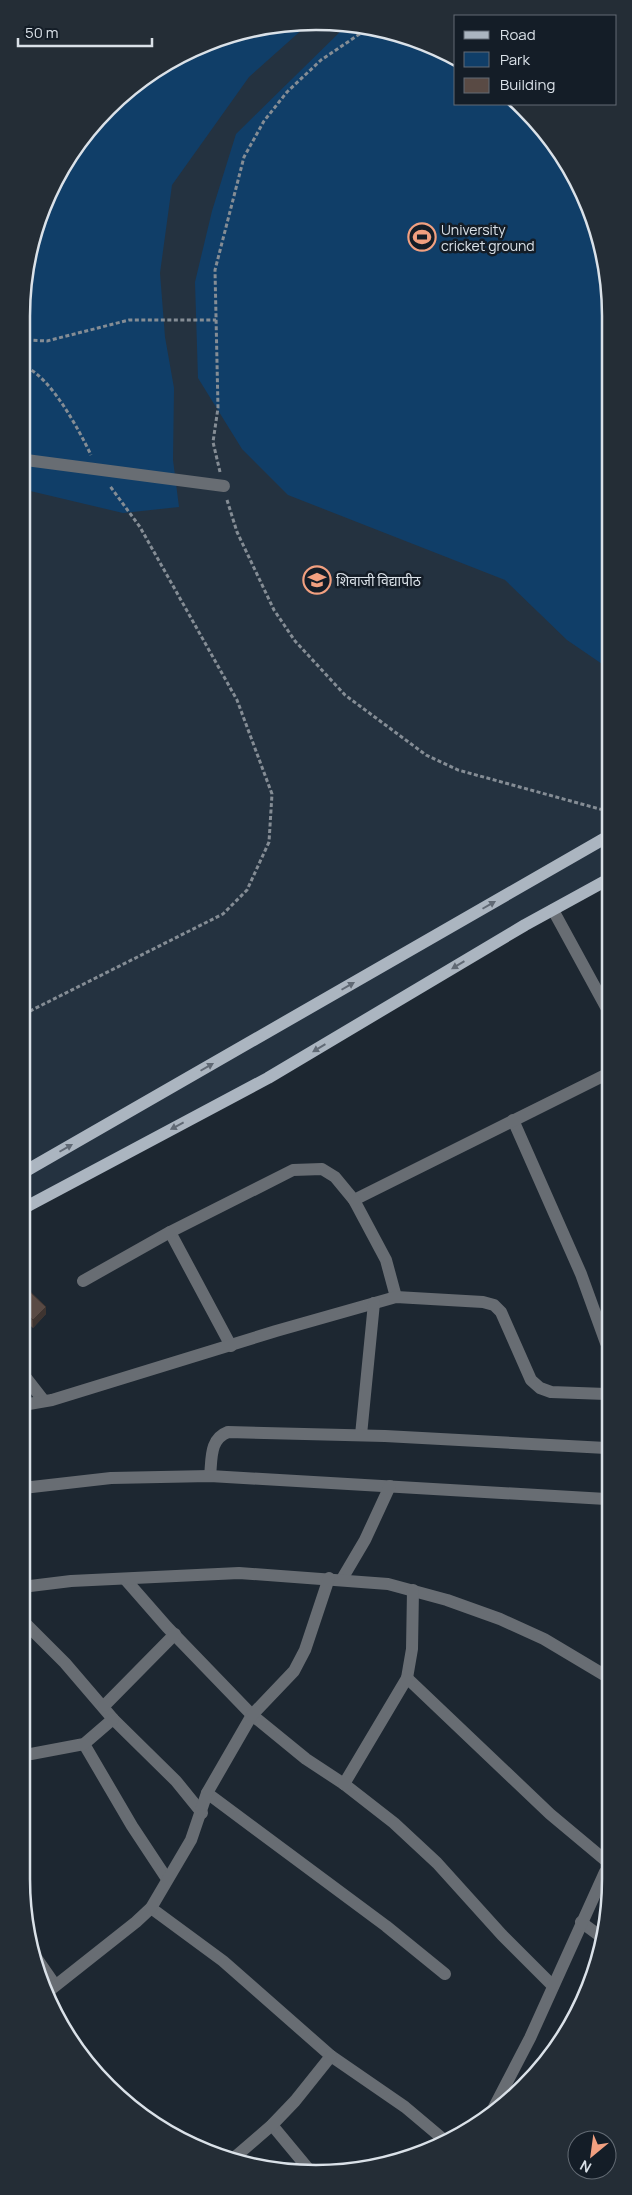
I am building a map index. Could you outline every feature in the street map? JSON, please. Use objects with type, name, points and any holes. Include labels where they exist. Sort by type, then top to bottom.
[{"type":"main road","points":[[30,1169],[602,840]]},
{"type":"main road","points":[[30,1205],[268,1078],[552,910],[602,883]]},
{"type":"street","points":[[30,460],[224,486]]},
{"type":"street","points":[[552,910],[602,1000]]},
{"type":"street","points":[[354,1200],[602,1076]]},
{"type":"street","points":[[513,1120],[581,1274],[602,1332]]},
{"type":"street","points":[[83,1281],[170,1232],[293,1170],[322,1169],[335,1177],[354,1200],[386,1260],[396,1297]]},
{"type":"street","points":[[170,1232],[231,1346]]},
{"type":"street","points":[[30,1405],[396,1297],[483,1302],[494,1305],[501,1312],[531,1380],[540,1388],[551,1392],[602,1394]]},
{"type":"street","points":[[361,1435],[374,1303]]},
{"type":"street","points":[[30,1383],[44,1402]]},
{"type":"street","points":[[210,1476],[216,1440],[228,1432],[361,1435],[602,1448]]},
{"type":"street","points":[[30,1487],[111,1478],[210,1476],[602,1499]]},
{"type":"street","points":[[342,1579],[365,1540],[390,1486]]},
{"type":"street","points":[[30,1586],[71,1581],[239,1573],[342,1579],[388,1584],[413,1590],[500,1619],[544,1639],[602,1674]]},
{"type":"street","points":[[125,1578],[252,1714],[306,1759],[344,1784],[394,1823],[438,1863],[502,1935],[553,1986]]},
{"type":"street","points":[[52,1988],[136,1922],[150,1908],[191,1840],[208,1793],[252,1714],[294,1671],[305,1650],[328,1578]]},
{"type":"street","points":[[344,1784],[407,1678],[412,1649],[413,1590]]},
{"type":"street","points":[[30,1628],[65,1663],[114,1719],[176,1781],[202,1813]]},
{"type":"street","points":[[104,1706],[176,1634]]},
{"type":"street","points":[[407,1678],[550,1814],[602,1857]]},
{"type":"street","points":[[30,1754],[84,1744],[114,1719]]},
{"type":"street","points":[[84,1744],[132,1826],[167,1879]]},
{"type":"street","points":[[208,1793],[386,1926],[445,1974]]},
{"type":"street","points":[[498,2100],[530,2038],[602,1878]]},
{"type":"street","points":[[150,1908],[223,1961],[331,2056],[405,2107],[440,2137]]},
{"type":"street","points":[[581,1922],[597,1933]]},
{"type":"street","points":[[45,1970],[55,1985]]},
{"type":"street","points":[[238,2154],[272,2125],[295,2101],[331,2056]]},
{"type":"street","points":[[272,2125],[306,2164]]},
{"type":"path","points":[[361,33],[321,60],[287,92],[264,121],[244,157],[215,270],[218,408],[213,442],[237,532],[274,610],[296,641],[345,695],[426,755],[458,770],[602,810]]},
{"type":"path","points":[[30,340],[47,341],[129,320],[216,320]]},
{"type":"path","points":[[30,369],[36,372],[73,420],[99,469],[140,528],[237,700],[272,794],[269,842],[247,890],[223,914],[30,1011]]},
{"type":"shaded area","name":"शिवाजी विद्यापीठ","points":[[316,30],[353,32],[408,45],[454,65],[454,105],[509,105],[543,142],[573,190],[587,224],[597,260],[602,316],[602,886],[30,1206],[30,316],[32,279],[45,224],[59,190],[78,157],[101,127],[127,101],[157,78],[190,59],[224,45],[279,32]]},
{"type":"green space","points":[[301,31],[249,77],[172,185],[160,273],[165,337],[174,388],[173,460],[179,507],[123,513],[30,491],[30,316],[32,279],[45,224],[59,190],[78,157],[101,127],[142,89],[173,68],[224,45],[260,35]]},
{"type":"green space","name":"University cricket ground","points":[[341,31],[353,32],[408,45],[454,65],[454,105],[509,105],[531,127],[554,157],[573,190],[587,224],[600,279],[602,316],[602,664],[567,640],[505,580],[288,495],[242,449],[198,378],[195,282],[212,211],[236,134]]},
{"type":"building","points":[[30,1292],[46,1307],[33,1320],[30,1317]]},
{"type":"place","name":"University cricket ground","points":[[422,237]]},
{"type":"place","name":"शिवाजी विद्यापीठ","points":[[317,580]]}]
